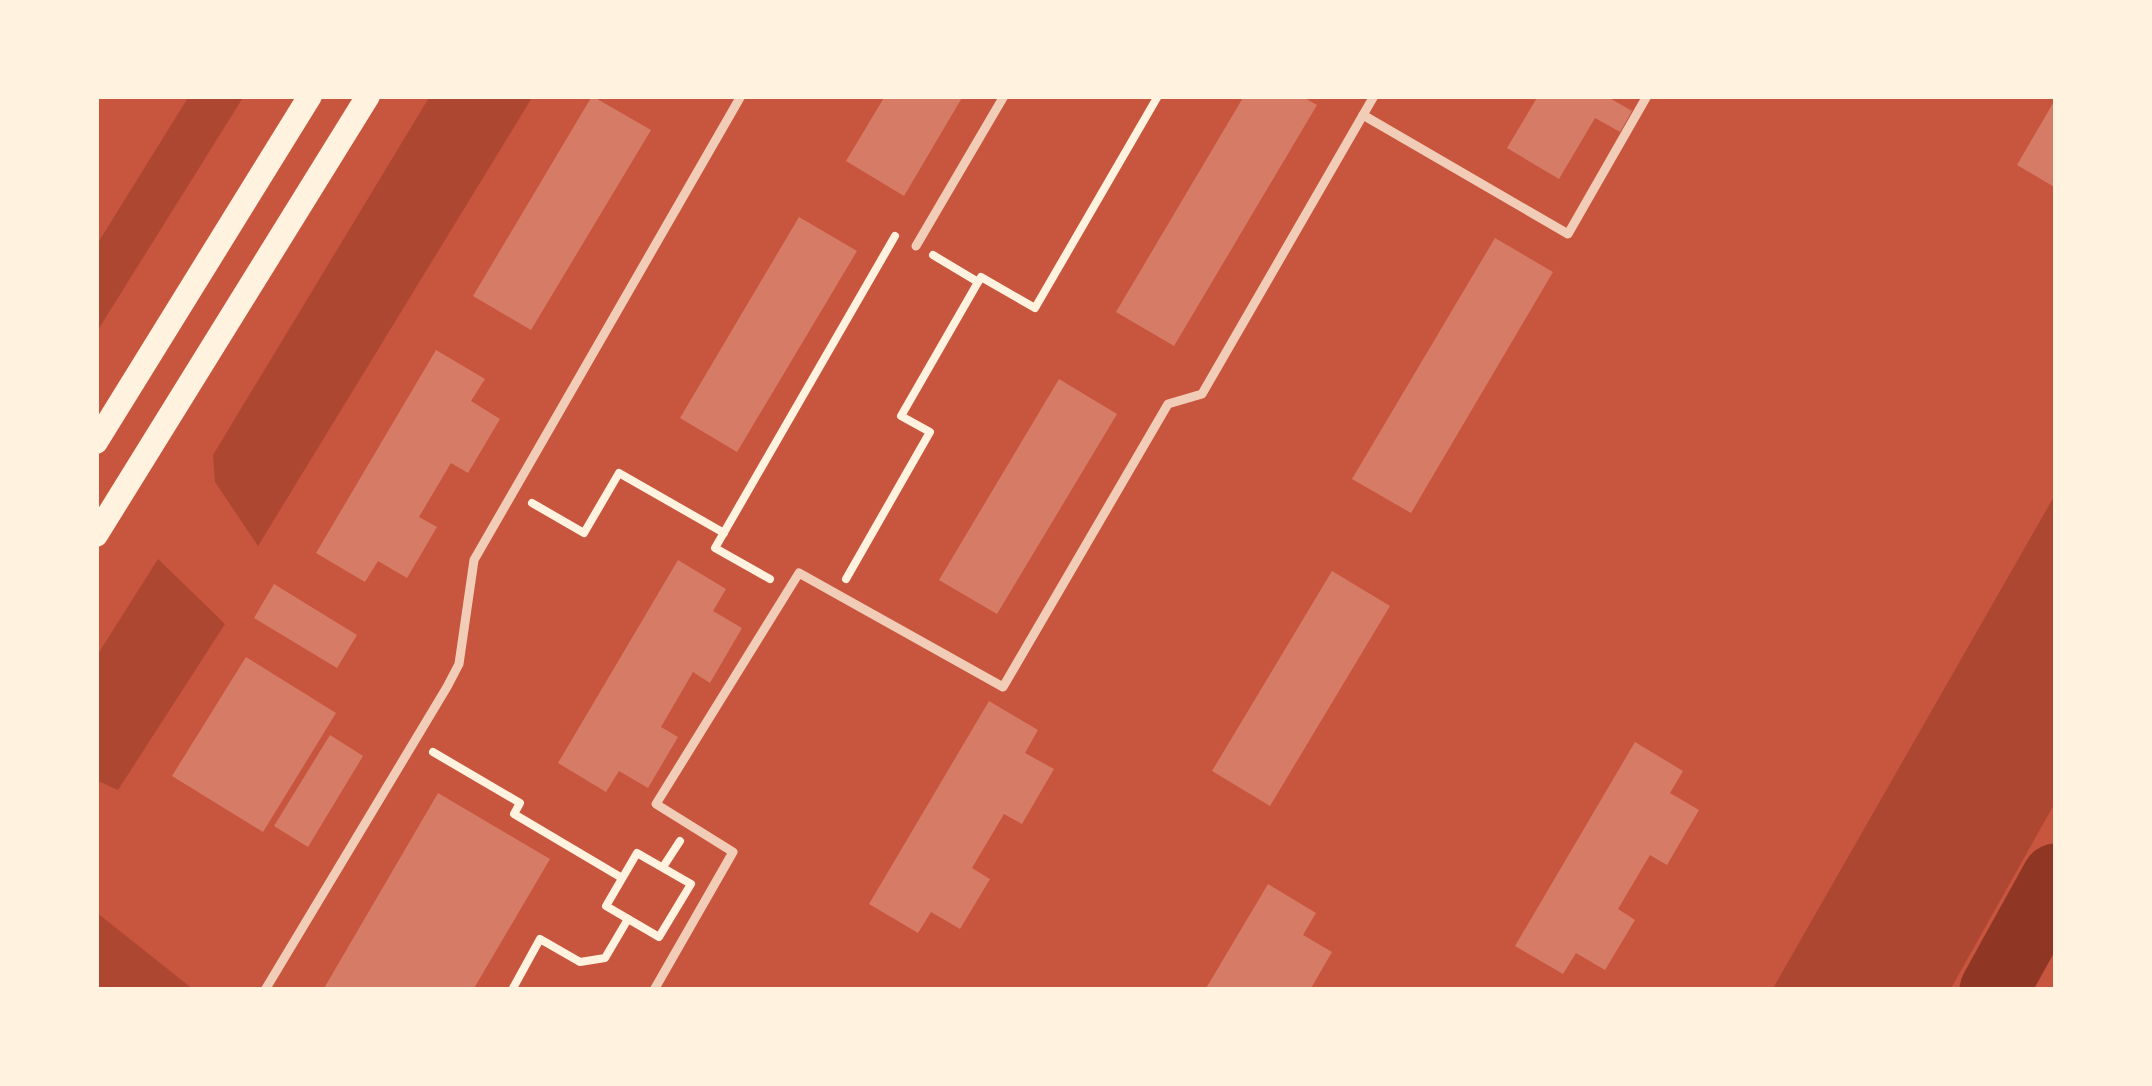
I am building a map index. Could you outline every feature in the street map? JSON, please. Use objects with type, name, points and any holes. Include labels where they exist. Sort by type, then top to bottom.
[{"type":"main road","points":[[96,442],[310,96]]},
{"type":"main road","points":[[96,535],[368,96]]},
{"type":"lane","points":[[265,990],[459,664],[474,560],[741,96]]},
{"type":"lane","points":[[916,245],[1004,96]]},
{"type":"lane","points":[[654,990],[733,852],[656,804],[799,573],[1003,687],[1168,404],[1202,394],[1374,96]]},
{"type":"lane","points":[[1363,115],[1568,234],[1647,96]]},
{"type":"path","points":[[837,594],[930,433],[901,416],[981,277],[1035,308],[1158,96]]},
{"type":"path","points":[[789,590],[715,548],[896,234],[978,282]]},
{"type":"path","points":[[513,492],[584,533],[619,473],[724,533]]},
{"type":"path","points":[[414,741],[520,803],[514,814],[622,878]]},
{"type":"path","points":[[638,853],[691,884],[659,937],[628,919],[606,906],[638,853]]},
{"type":"path","points":[[512,990],[540,939],[580,962],[605,958],[628,919]]},
{"type":"shaded area","points":[[189,96],[244,96],[96,333],[96,246]]},
{"type":"shaded area","points":[[430,96],[533,96],[258,546],[215,482],[213,455]]},
{"type":"shaded area","points":[[2056,493],[2056,801],[1950,990],[1772,990]]},
{"type":"shaded area","points":[[158,559],[225,624],[118,790],[96,780],[96,657]]},
{"type":"shaded area","points":[[96,912],[194,990],[96,990]]},
{"type":"building","points":[[592,96],[651,130],[531,330],[473,296]]},
{"type":"building","points":[[885,96],[963,96],[904,196],[846,161]]},
{"type":"building","points":[[1244,96],[1301,96],[1317,105],[1174,346],[1116,312]]},
{"type":"building","points":[[1538,96],[1606,96],[1632,111],[1620,132],[1595,118],[1559,179],[1507,148]]},
{"type":"building","points":[[2056,98],[2056,188],[2017,165]]},
{"type":"building","points":[[799,217],[857,251],[737,452],[680,418]]},
{"type":"building","points":[[1495,238],[1553,272],[1411,513],[1352,479]]},
{"type":"building","points":[[436,350],[485,379],[471,401],[500,419],[468,473],[451,463],[419,517],[437,527],[407,578],[378,561],[365,582],[316,553]]},
{"type":"building","points":[[1059,379],[1117,414],[997,614],[939,580]]},
{"type":"building","points":[[678,560],[726,589],[713,611],[742,628],[710,683],[693,672],[661,727],[678,737],[648,788],[619,771],[606,792],[558,763]]},
{"type":"building","points":[[1332,571],[1390,606],[1270,806],[1212,771]]},
{"type":"building","points":[[274,584],[357,635],[337,668],[254,618]]},
{"type":"building","points":[[246,657],[336,713],[263,832],[172,776]]},
{"type":"building","points":[[989,701],[1038,730],[1025,753],[1054,769],[1022,824],[1004,814],[972,868],[990,879],[960,929],[931,912],[918,933],[869,904]]},
{"type":"building","points":[[330,735],[363,756],[308,847],[274,826]]},
{"type":"building","points":[[1635,742],[1683,771],[1670,793],[1699,810],[1667,865],[1650,855],[1618,909],[1635,920],[1605,970],[1576,953],[1563,974],[1515,946]]},
{"type":"building","points":[[438,793],[550,859],[473,990],[323,990]]},
{"type":"building","points":[[1268,884],[1316,913],[1303,935],[1332,952],[1310,990],[1205,990]]},
{"type":"waterway","points":[[1994,990],[2056,878]]}]
